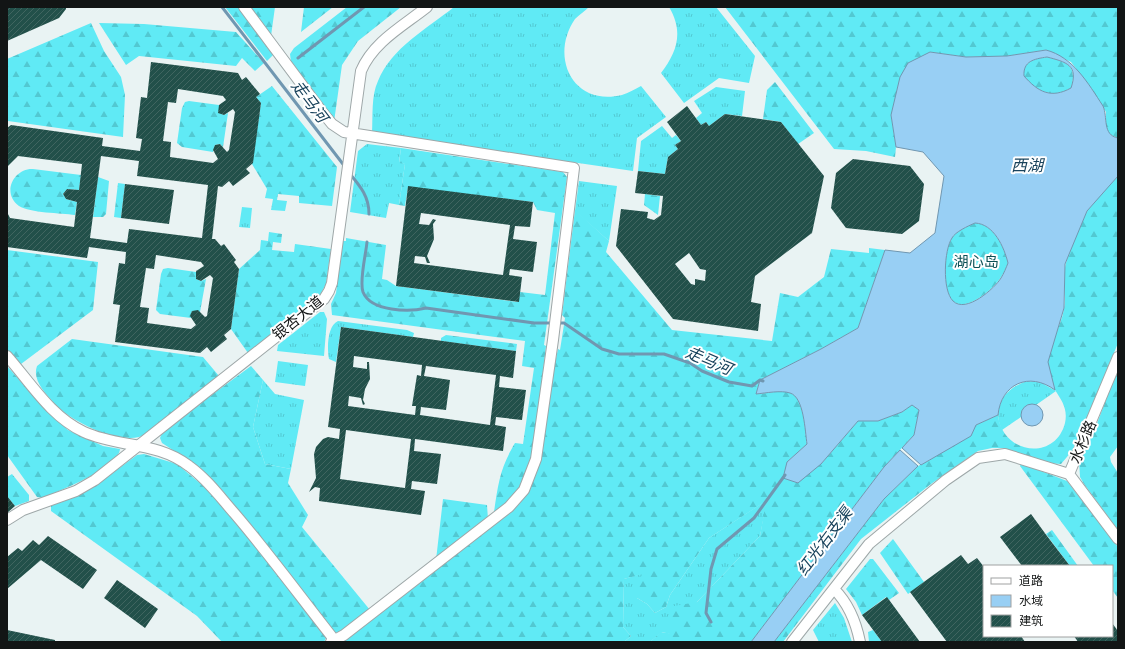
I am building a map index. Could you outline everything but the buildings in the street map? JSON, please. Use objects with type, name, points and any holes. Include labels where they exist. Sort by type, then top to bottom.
[{"type":"street","points":[[7,356],[41,397],[68,424],[98,438],[141,445],[162,451],[180,459],[206,481],[264,547],[334,642],[509,507],[524,490],[536,459],[553,340],[574,168],[351,134],[339,129],[323,113],[244,7]]},
{"type":"street","name":"银杏大道","points":[[7,520],[23,510],[76,491],[95,480],[324,299],[332,283],[359,81],[368,56],[375,47],[427,7]]},
{"type":"street","name":"水杉路","points":[[1118,357],[1069,474],[1118,539]]},
{"type":"street","points":[[792,642],[869,544],[946,480],[978,458],[1005,454],[1069,474]]},
{"type":"street","points":[[834,589],[841,596],[850,612],[860,642]]},
{"type":"green space","points":[[225,7],[239,7],[274,54],[267,61]]},
{"type":"green space","points":[[249,7],[275,7],[271,36]]},
{"type":"green space","points":[[304,7],[333,7],[301,32]]},
{"type":"green space","points":[[347,7],[401,7],[358,41],[342,65],[334,122],[291,62],[290,54],[294,48]]},
{"type":"green space","points":[[454,7],[589,7],[575,19],[568,34],[564,49],[570,76],[579,86],[590,94],[605,97],[622,95],[641,86],[666,117],[637,138],[633,171],[372,133],[374,93],[384,69],[392,58],[411,40]]},
{"type":"green space","points":[[669,7],[716,7],[755,56],[749,83],[719,78],[684,103],[661,73],[667,65],[677,42],[674,16]]},
{"type":"green space","points":[[725,7],[1118,7],[1118,138],[1109,134],[1106,128],[1106,112],[1093,91],[1071,62],[1046,50],[1007,56],[966,57],[930,52],[891,115],[896,147],[895,157],[866,151],[834,149]]},
{"type":"green space","points":[[91,23],[104,51],[121,77],[125,95],[123,137],[8,121],[7,59]]},
{"type":"green space","points":[[99,23],[144,24],[236,32],[264,63],[255,71],[242,58],[236,66],[139,56],[126,65]]},
{"type":"green space","points":[[1047,57],[1065,63],[1069,66],[1073,74],[1071,88],[1057,93],[1045,92],[1034,86],[1023,76],[1023,71],[1027,64],[1034,60]]},
{"type":"green space","points":[[775,82],[814,133],[798,144],[781,122],[763,119],[767,90]]},
{"type":"green space","points":[[272,86],[337,167],[332,206],[299,203],[299,196],[278,194],[277,200],[287,201],[285,211],[271,210],[273,199],[265,198],[267,189],[252,164],[261,103],[256,97]]},
{"type":"green space","points":[[716,87],[745,91],[742,116],[725,114],[709,126],[706,122],[701,125],[696,118],[702,113],[694,101]]},
{"type":"green space","points":[[189,101],[219,105],[219,113],[224,115],[228,113],[223,147],[220,144],[215,145],[213,152],[182,147],[177,143],[182,108],[185,102]]},
{"type":"green space","points":[[662,126],[672,138],[676,135],[681,141],[675,145],[678,149],[668,157],[665,174],[638,171],[641,141]]},
{"type":"green space","points":[[367,144],[401,148],[399,162],[405,164],[399,205],[389,203],[386,218],[350,212],[358,151]]},
{"type":"green space","points":[[401,148],[563,172],[567,177],[544,345],[546,346],[533,457],[521,487],[497,512],[494,512],[498,484],[506,460],[515,443],[523,444],[534,368],[522,366],[525,341],[332,315],[331,304],[336,293],[343,241],[346,241],[346,238],[386,245],[382,279],[387,280],[396,286],[518,302],[520,292],[545,295],[555,213],[537,210],[533,202],[408,187],[405,206],[399,205],[405,164],[399,163]]},
{"type":"green space","points":[[33,169],[81,175],[79,190],[67,189],[63,194],[66,199],[77,202],[75,215],[30,210],[19,206],[14,201],[11,195],[12,182],[20,173]]},
{"type":"green space","points":[[1118,176],[1118,343],[1080,436],[1072,451],[1061,464],[1047,463],[1003,448],[992,448],[978,451],[931,484],[861,539],[783,642],[774,642],[884,499],[918,466],[930,460],[976,425],[998,415],[1002,428],[1009,438],[1018,445],[1029,448],[1040,448],[1051,444],[1059,435],[1065,423],[1066,413],[1064,405],[1053,386],[1048,362],[1049,354],[1061,322],[1064,309],[1064,274],[1066,263],[1082,221],[1088,210]]},
{"type":"green space","points":[[98,177],[109,181],[106,214],[103,217],[93,217]]},
{"type":"green space","points":[[579,181],[617,186],[609,241],[575,211]]},
{"type":"green space","points":[[118,183],[125,184],[121,218],[114,217]]},
{"type":"green space","points":[[645,194],[660,196],[658,215],[644,205]]},
{"type":"green space","points":[[242,207],[252,208],[250,228],[239,227]]},
{"type":"green space","points":[[575,210],[609,241],[606,252],[672,330],[772,341],[780,293],[798,297],[824,277],[831,249],[869,253],[869,248],[885,250],[858,328],[821,349],[760,380],[756,394],[778,392],[790,393],[795,396],[801,407],[807,444],[787,462],[821,464],[858,421],[878,421],[902,412],[912,405],[919,410],[914,435],[884,467],[751,642],[650,642],[661,632],[674,634],[667,618],[674,606],[697,602],[760,536],[766,501],[709,538],[670,595],[666,607],[655,613],[647,604],[637,598],[634,586],[643,574],[624,579],[623,627],[631,636],[624,642],[331,642],[512,509],[538,461],[555,363],[558,349],[560,350],[565,318],[562,315]]},
{"type":"green space","name":"湖心岛","points":[[975,223],[988,227],[993,232],[1004,250],[1008,263],[998,282],[987,293],[972,302],[959,304],[953,301],[949,296],[947,288],[945,270],[947,251],[952,238],[956,234],[962,229]]},
{"type":"green space","points":[[269,232],[282,234],[281,243],[273,242],[272,250],[294,252],[295,244],[331,249],[326,284],[320,295],[248,353],[231,329],[239,269],[260,250],[261,240],[268,241]]},
{"type":"green space","points":[[7,250],[98,262],[93,310],[17,367],[7,356]]},
{"type":"green space","points":[[168,268],[196,272],[196,279],[201,281],[206,279],[200,312],[192,311],[191,318],[160,314],[156,310],[161,274],[163,269]]},
{"type":"green space","points":[[320,312],[324,312],[327,319],[324,356],[277,351],[278,345]]},
{"type":"green space","points":[[338,321],[407,330],[414,333],[413,337],[341,327],[336,362],[329,359],[328,344],[332,328]]},
{"type":"green space","points":[[446,335],[517,344],[516,351],[441,341],[441,338]]},
{"type":"green space","points":[[72,339],[203,357],[219,376],[147,434],[129,438],[106,434],[82,423],[61,410],[43,391],[36,376],[37,366]]},
{"type":"green space","points":[[278,361],[308,365],[305,386],[275,382]]},
{"type":"green space","points":[[7,366],[47,411],[68,430],[103,446],[120,449],[117,457],[110,464],[87,478],[43,498],[37,497],[7,455]]},
{"type":"green space","points":[[251,366],[263,380],[253,427],[265,464],[291,469],[288,483],[308,515],[302,527],[370,610],[338,633],[334,632],[223,491],[196,465],[162,443],[160,438],[163,431]]},
{"type":"green space","points":[[1118,368],[1118,446],[1110,457],[1111,462],[1118,473],[1118,530],[1080,477],[1079,460],[1093,434]]},
{"type":"green space","points":[[263,380],[275,394],[304,400],[291,469],[265,464],[253,427]]},
{"type":"green space","points":[[1027,381],[1040,382],[1056,391],[1036,405],[1033,404],[1021,415],[1021,417],[1002,430],[998,414],[999,406],[1002,400],[1012,388]]},
{"type":"green space","points":[[144,454],[177,464],[201,484],[225,509],[262,552],[327,636],[324,642],[222,642],[197,616],[51,511],[51,506],[95,486],[137,455]]},
{"type":"green space","points":[[1021,463],[1067,481],[1118,547],[1118,598],[1113,591],[1113,565],[1093,565],[1020,466]]},
{"type":"green space","points":[[12,474],[29,495],[29,501],[15,506],[7,496],[7,477]]},
{"type":"green space","points":[[443,499],[487,505],[488,519],[436,560]]},
{"type":"green space","points":[[767,500],[760,536],[697,602],[674,635],[662,632],[650,642],[624,642],[631,636],[623,627],[624,579],[644,573],[637,598],[647,604],[655,613],[666,607],[670,595],[709,538]]},
{"type":"green space","points":[[1052,530],[1077,565],[1069,565],[1046,534]]},
{"type":"green space","points":[[893,539],[924,582],[908,594],[880,553]]},
{"type":"green space","points":[[870,559],[873,559],[899,593],[889,600],[886,597],[862,615],[856,602],[846,589]]},
{"type":"green space","points":[[835,603],[844,618],[852,642],[819,642],[813,630]]},
{"type":"green space","points":[[873,630],[882,642],[869,642],[868,632]]},
{"type":"water","name":"西湖","points":[[1046,50],[1056,53],[1064,58],[1079,72],[1092,89],[1103,106],[1106,125],[1110,133],[1118,138],[1118,176],[1087,211],[1065,264],[1064,308],[1048,362],[1055,390],[1045,384],[1026,381],[1010,388],[1000,404],[998,415],[976,425],[971,436],[921,465],[902,448],[914,435],[919,410],[912,405],[902,412],[878,421],[858,421],[821,464],[798,483],[783,478],[787,462],[807,444],[803,415],[798,401],[795,396],[790,393],[778,392],[756,394],[760,380],[821,349],[858,328],[885,250],[910,253],[935,233],[944,176],[923,152],[896,147],[891,115],[900,77],[908,63],[930,52],[966,57],[1007,56]],"holes":[[[1047,57],[1065,63],[1072,69],[1073,80],[1071,88],[1057,93],[1045,92],[1034,86],[1024,76],[1024,71],[1027,64],[1034,60]],[[975,223],[982,224],[993,232],[1004,250],[1008,263],[1001,278],[993,288],[972,302],[959,304],[953,301],[949,296],[947,288],[945,270],[947,251],[952,238],[962,229]]]},
{"type":"water","points":[[1032,404],[1040,407],[1043,415],[1040,423],[1032,426],[1024,423],[1021,415],[1024,407]]},
{"type":"water","points":[[900,450],[918,466],[884,499],[774,642],[751,642],[884,467]]},
{"type":"waterway","name":"走马河","points":[[222,7],[346,168]]},
{"type":"waterway","points":[[298,58],[364,7]]},
{"type":"waterway","name":"走马河","points":[[350,174],[364,192],[368,202],[369,214]]},
{"type":"waterway","name":"走马河","points":[[367,242],[362,275],[363,292],[367,299],[382,307],[401,310],[426,308],[534,323],[564,323],[602,349],[619,354],[664,354],[690,363],[702,371],[729,382],[752,386],[760,380],[763,381]]},
{"type":"waterway","name":"走马河","points":[[711,622],[706,613],[711,569],[717,549],[754,518],[785,475]]},
{"type":"water label","name":"红光右支渠","points":[[824,541]]}]
